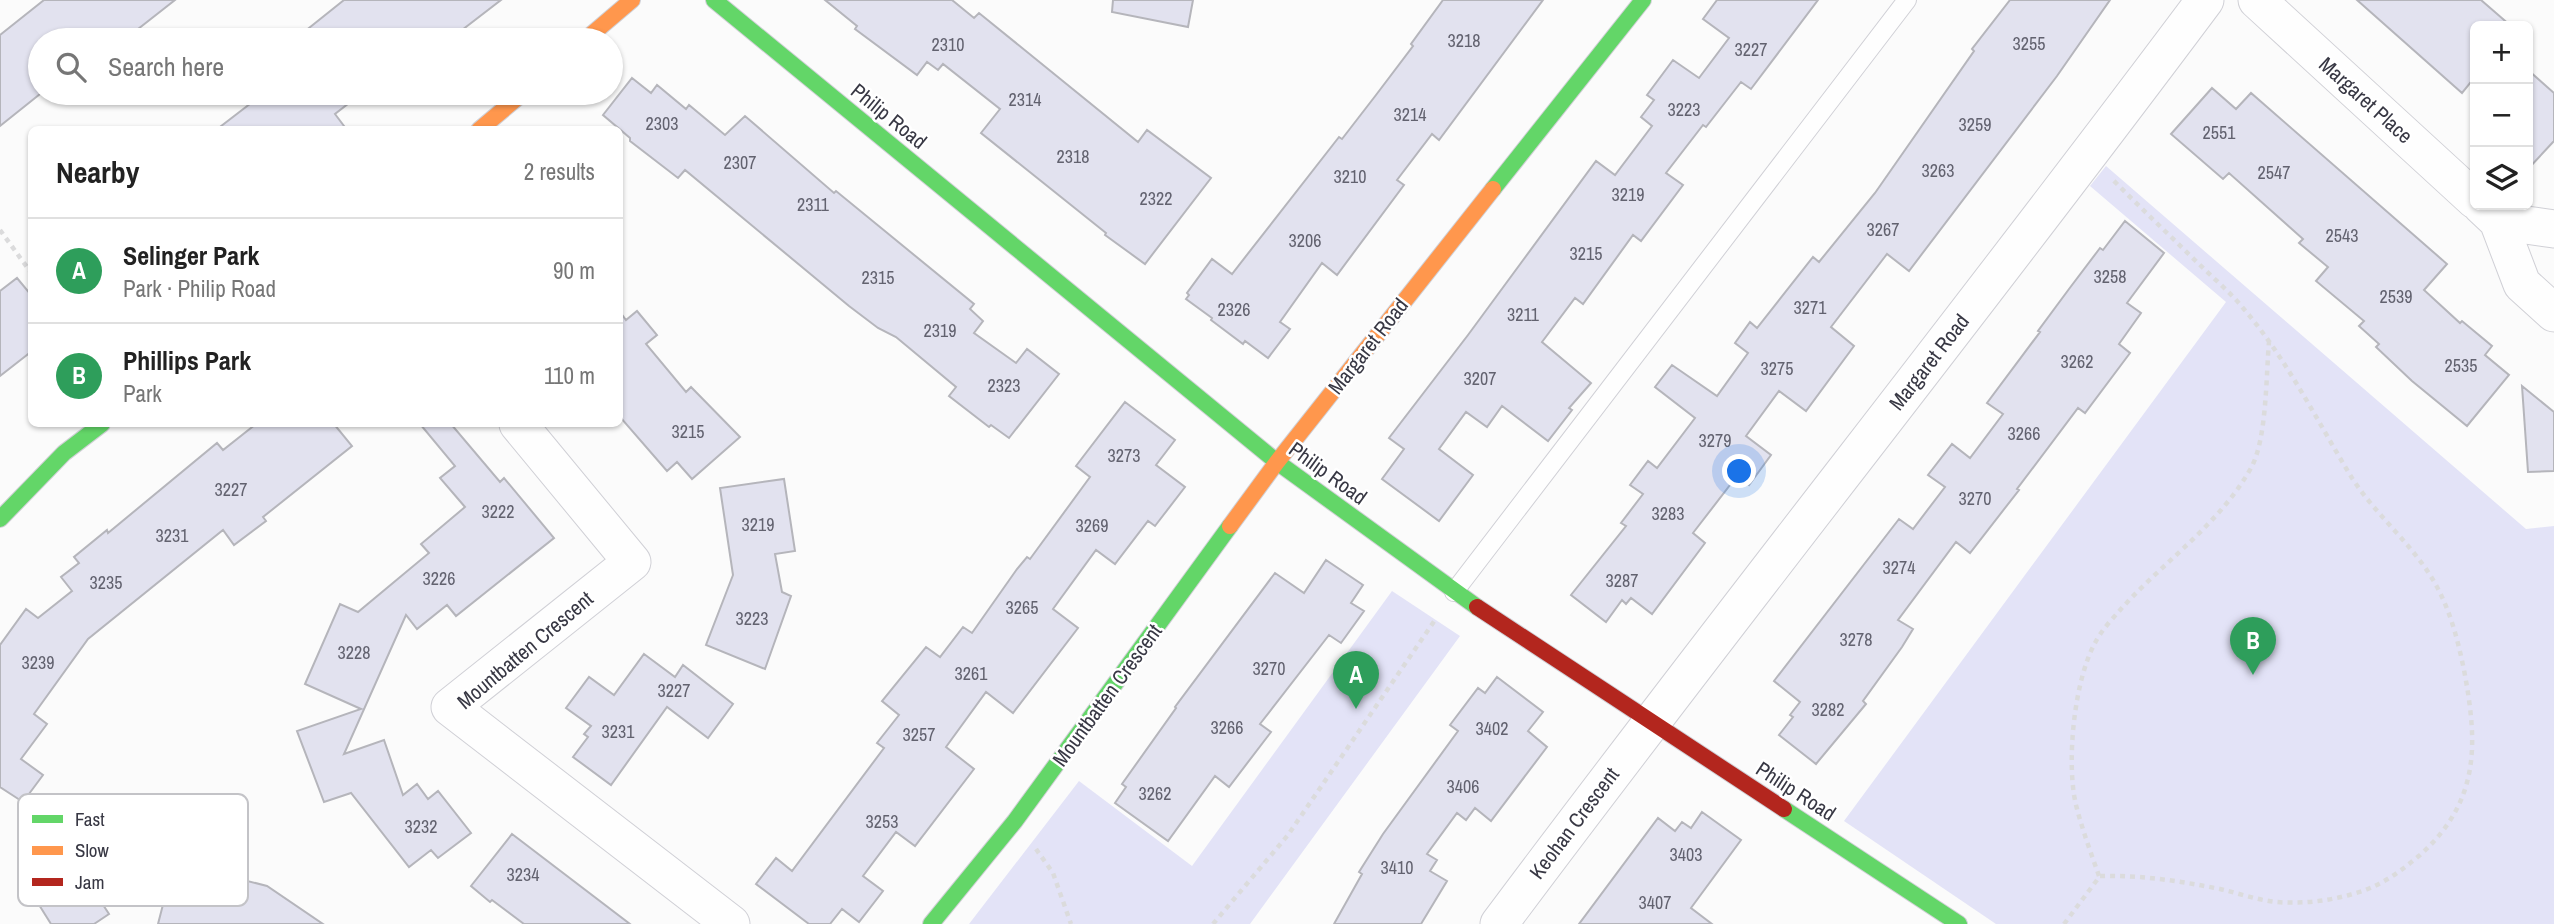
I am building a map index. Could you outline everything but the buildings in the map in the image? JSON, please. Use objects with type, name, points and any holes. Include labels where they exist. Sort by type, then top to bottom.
[{"type":"street","points":[[599,28],[632,0]]},
{"type":"street","name":"Philip Road","points":[[714,0],[1276,462],[1454,592],[1959,924]]},
{"type":"street","name":"Margaret Road","points":[[1276,462],[1643,0]]},
{"type":"street","name":"Margaret Road","points":[[1650,722],[2088,156],[2205,0]]},
{"type":"street","name":"Margaret Place","points":[[2257,0],[2470,194]]},
{"type":"street","points":[[484,126],[509,105]]},
{"type":"street","name":"Margaret Place","points":[[2486,210],[2522,284],[2554,313]]},
{"type":"street","points":[[2492,210],[2554,229]]},
{"type":"street","points":[[0,519],[64,453],[99,427]]},
{"type":"street","name":"Mountbatten Crescent","points":[[520,427],[632,562],[450,707],[731,924]]},
{"type":"street","name":"Mountbatten Crescent","points":[[931,924],[1015,821],[1276,462]]},
{"type":"street","name":"Keohan Crescent","points":[[1499,924],[1650,722]]},
{"type":"lane","points":[[1454,592],[1908,0]]},
{"type":"path","points":[[2088,156],[2243,307],[2269,341],[2354,482],[2436,585],[2449,612],[2460,649],[2472,714],[2473,747],[2466,787],[2453,818],[2429,846],[2398,874],[2358,893],[2319,902],[2275,902],[2162,878],[2099,876]]},
{"type":"path","points":[[0,230],[28,268]]},
{"type":"path","points":[[2099,876],[2076,804],[2070,759],[2074,718],[2084,672],[2095,643],[2121,609],[2199,534],[2230,499],[2252,466],[2262,428],[2269,341]]},
{"type":"path","points":[[1213,924],[1288,835],[1454,592]]},
{"type":"path","points":[[1015,821],[1053,873],[1071,924]]},
{"type":"path","points":[[2064,924],[2099,876]]},
{"type":"shaded area","points":[[2106,166],[2526,529],[2554,526],[2554,924],[1996,924],[1844,821],[2226,302],[2090,186]]},
{"type":"shaded area","points":[[1392,591],[1460,636],[1250,924],[969,924],[1079,781],[1192,866]]},
{"type":"traffic: fast","points":[[714,0],[1277,462],[1477,607]]},
{"type":"traffic: fast","points":[[1493,189],[1643,0]]},
{"type":"traffic: fast","points":[[0,519],[64,453],[98,427]]},
{"type":"traffic: fast","points":[[931,924],[1015,821],[1230,526]]},
{"type":"traffic: fast","points":[[1784,809],[1959,924]]},
{"type":"traffic: slow","points":[[599,28],[632,0]]},
{"type":"traffic: slow","points":[[484,126],[509,105]]},
{"type":"traffic: slow","points":[[1230,526],[1277,462],[1493,189]]},
{"type":"traffic: jam","points":[[1477,607],[1784,809]]},
{"type":"place","name":"Phillips Park","points":[[2253,675]]},
{"type":"place","name":"Selinger Park","points":[[1356,709]]}]
